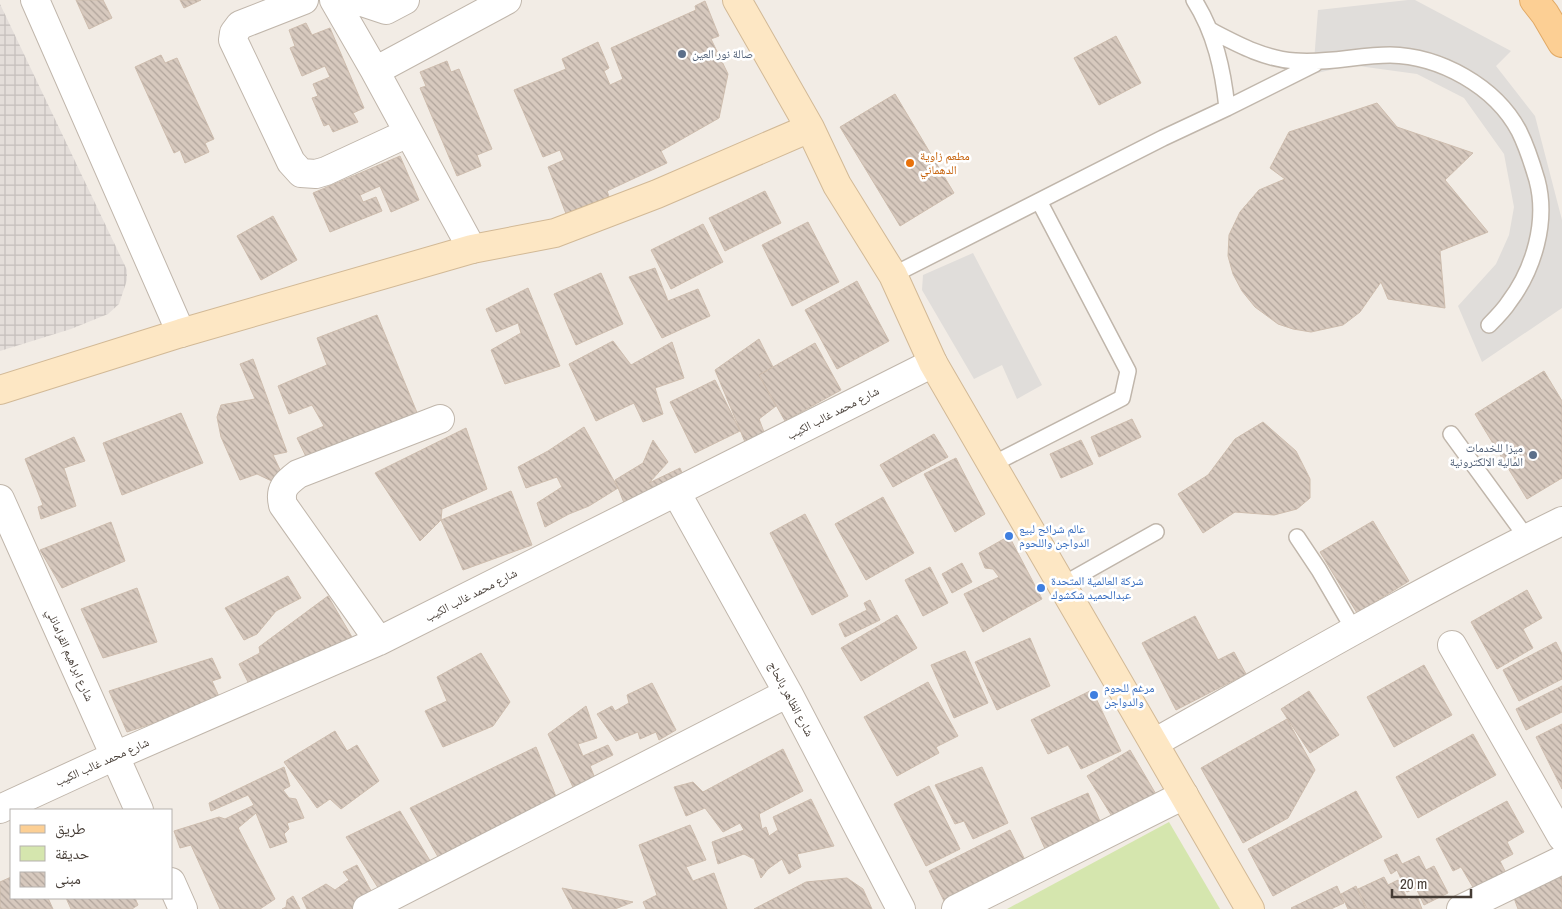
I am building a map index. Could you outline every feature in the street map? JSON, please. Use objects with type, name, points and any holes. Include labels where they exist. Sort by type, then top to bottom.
[{"type":"main road","points":[[1534,0],[1545,14],[1562,43]]},
{"type":"street","points":[[35,0],[181,333]]},
{"type":"street","points":[[304,0],[268,6],[240,25],[234,33],[232,40],[291,162],[300,173],[316,174],[408,133]]},
{"type":"street","points":[[334,0],[472,249]]},
{"type":"street","points":[[356,0],[386,10],[405,0]]},
{"type":"street","points":[[375,71],[507,0]]},
{"type":"street","points":[[737,0],[810,128],[837,185],[892,275],[933,363],[1250,909]]},
{"type":"street","points":[[0,390],[181,333],[472,249],[555,233],[657,194],[810,128]]},
{"type":"street","name":"شارع محمد غالب الكيب","points":[[0,809],[115,756],[379,641],[933,363]]},
{"type":"street","points":[[379,641],[282,506],[281,492],[284,485],[298,474],[440,419]]},
{"type":"street","name":"شارع الظاهر بالحاج","points":[[676,492],[788,693],[901,909]]},
{"type":"street","name":"شارع ابراهيم القرامانلي","points":[[0,499],[139,809]]},
{"type":"street","points":[[1154,743],[1354,630],[1562,521]]},
{"type":"street","points":[[1452,645],[1562,837]]},
{"type":"street","points":[[367,909],[788,693]]},
{"type":"street","points":[[956,909],[1184,795]]},
{"type":"street","points":[[1461,909],[1562,860]]},
{"type":"street","points":[[172,884],[183,909]]},
{"type":"lane","points":[[1194,0],[1210,30],[1220,60],[1227,108]]},
{"type":"lane","points":[[1210,30],[1241,46],[1268,56],[1296,61],[1390,55],[1420,59],[1449,69],[1476,84],[1499,105],[1518,129],[1531,157],[1539,186],[1540,217],[1536,248],[1525,276],[1509,303],[1489,325]]},
{"type":"lane","points":[[892,275],[1163,138],[1324,60]]},
{"type":"lane","points":[[992,465],[1122,398],[1128,371],[1039,201]]},
{"type":"lane","points":[[1451,434],[1527,538]]},
{"type":"lane","points":[[1062,585],[1156,532]]},
{"type":"lane","points":[[1297,537],[1319,570],[1354,630]]},
{"type":"shaded area","points":[[1415,0],[1511,51],[1496,66],[1535,116],[1562,220],[1562,308],[1482,362],[1458,306],[1496,264],[1509,235],[1514,207],[1504,154],[1464,98],[1417,74],[1351,65],[1313,74],[1318,10]]},
{"type":"shaded area","points":[[0,4],[127,270],[127,280],[119,304],[108,314],[71,329],[0,351]]},
{"type":"shaded area","points":[[973,253],[1042,385],[1017,399],[1002,365],[974,379],[922,290],[923,275]]},
{"type":"green space","points":[[1169,822],[1220,909],[1007,909]]},
{"type":"building","points":[[76,0],[103,0],[112,18],[89,29]]},
{"type":"building","points":[[180,0],[201,0],[184,8]]},
{"type":"building","points":[[705,1],[719,36],[711,39],[728,74],[719,118],[661,151],[667,163],[607,191],[611,202],[568,219],[548,167],[564,160],[560,150],[543,157],[514,90],[566,69],[562,59],[598,42],[609,68],[604,71],[610,85],[623,79],[611,48],[696,10],[695,6]]},
{"type":"building","points":[[306,23],[312,35],[330,28],[364,108],[353,113],[358,122],[333,132],[329,124],[324,126],[312,98],[318,96],[313,84],[330,77],[325,66],[302,76],[290,48],[295,46],[289,30]]},
{"type":"building","points":[[1116,36],[1141,83],[1099,105],[1074,58]]},
{"type":"building","points":[[161,55],[165,63],[177,58],[214,139],[205,143],[209,152],[185,163],[180,150],[174,153],[135,67]]},
{"type":"building","points":[[447,61],[451,72],[459,69],[492,149],[477,155],[481,166],[457,176],[420,88],[426,86],[420,72]]},
{"type":"building","points":[[895,94],[954,193],[900,226],[840,127]]},
{"type":"building","points":[[1377,103],[1397,127],[1473,153],[1445,180],[1488,232],[1440,251],[1445,308],[1388,299],[1381,282],[1360,312],[1343,325],[1311,332],[1278,324],[1255,307],[1242,291],[1233,274],[1228,256],[1229,235],[1240,212],[1259,190],[1285,179],[1270,168],[1289,132]]},
{"type":"building","points":[[400,156],[419,200],[391,212],[380,186],[360,195],[363,202],[376,197],[382,211],[330,232],[313,193]]},
{"type":"building","points":[[765,191],[781,223],[725,251],[709,218]]},
{"type":"building","points":[[273,216],[297,260],[261,280],[237,236]]},
{"type":"building","points":[[808,222],[839,282],[792,306],[762,245]]},
{"type":"building","points":[[703,224],[723,262],[671,289],[651,250]]},
{"type":"building","points":[[655,268],[668,301],[698,289],[710,316],[662,338],[629,277]]},
{"type":"building","points":[[601,273],[623,324],[576,345],[554,294]]},
{"type":"building","points":[[857,281],[889,341],[837,369],[805,310]]},
{"type":"building","points":[[528,288],[560,366],[505,384],[491,350],[521,333],[518,323],[496,332],[486,309]]},
{"type":"building","points":[[377,315],[418,415],[310,465],[297,438],[324,426],[312,405],[289,414],[278,386],[327,365],[317,338]]},
{"type":"building","points":[[759,339],[773,367],[759,375],[776,406],[759,419],[764,432],[745,442],[715,370]]},
{"type":"building","points":[[613,341],[631,365],[672,342],[684,378],[655,388],[663,414],[643,422],[634,403],[596,421],[569,364]]},
{"type":"building","points":[[815,343],[841,390],[785,421],[759,375]]},
{"type":"building","points":[[253,359],[287,452],[273,455],[282,474],[278,484],[257,474],[240,480],[221,437],[217,417],[221,405],[255,399],[240,364]]},
{"type":"building","points":[[1544,371],[1562,401],[1562,478],[1527,499],[1475,414]]},
{"type":"building","points":[[715,380],[740,431],[695,453],[670,402]]},
{"type":"building","points":[[181,413],[203,463],[122,495],[103,443]]},
{"type":"building","points":[[1132,419],[1141,437],[1099,457],[1091,437]]},
{"type":"building","points":[[1263,422],[1296,451],[1310,479],[1310,498],[1297,509],[1274,515],[1235,512],[1203,533],[1178,494],[1208,475],[1235,439]]},
{"type":"building","points":[[584,427],[618,488],[589,506],[545,527],[537,503],[562,487],[557,477],[526,488],[518,467],[548,451]]},
{"type":"building","points":[[466,428],[487,489],[442,509],[441,520],[420,541],[375,473]]},
{"type":"building","points":[[934,434],[948,457],[893,487],[880,465]]},
{"type":"building","points":[[74,437],[85,461],[64,468],[76,506],[41,519],[38,507],[43,505],[25,459]]},
{"type":"building","points":[[653,440],[668,462],[649,483],[680,468],[685,480],[626,508],[615,480],[643,463]]},
{"type":"building","points":[[1081,440],[1093,464],[1061,478],[1050,454]]},
{"type":"building","points":[[956,458],[985,514],[955,532],[924,474]]},
{"type":"building","points":[[511,491],[532,545],[463,570],[441,520]]},
{"type":"building","points":[[883,497],[914,553],[866,580],[835,524]]},
{"type":"building","points":[[805,514],[848,596],[812,615],[770,533]]},
{"type":"building","points":[[1373,521],[1409,581],[1357,613],[1320,552]]},
{"type":"building","points":[[111,522],[125,561],[62,588],[40,550]]},
{"type":"building","points":[[1009,536],[1042,599],[983,632],[964,594],[999,577],[993,569],[985,568],[979,553]]},
{"type":"building","points":[[962,563],[972,582],[952,593],[942,574]]},
{"type":"building","points":[[930,567],[948,603],[923,616],[905,580]]},
{"type":"building","points":[[288,576],[301,598],[276,611],[257,634],[244,640],[225,608]]},
{"type":"building","points":[[137,588],[157,642],[103,658],[81,609]]},
{"type":"building","points":[[1527,590],[1542,618],[1523,629],[1533,648],[1497,669],[1471,622]]},
{"type":"building","points":[[328,596],[352,637],[249,684],[239,664],[260,653],[259,647]]},
{"type":"building","points":[[870,600],[880,620],[845,637],[839,624],[867,610],[864,603]]},
{"type":"building","points":[[897,615],[917,648],[861,681],[841,648]]},
{"type":"building","points":[[1195,616],[1218,660],[1234,652],[1246,674],[1176,710],[1142,643]]},
{"type":"building","points":[[1030,638],[1050,686],[997,710],[975,662]]},
{"type":"building","points":[[1556,642],[1562,654],[1562,679],[1519,701],[1503,670]]},
{"type":"building","points":[[965,651],[988,703],[954,718],[931,665]]},
{"type":"building","points":[[481,653],[510,702],[493,726],[443,747],[425,711],[447,701],[437,677]]},
{"type":"building","points":[[212,658],[221,678],[212,681],[221,701],[127,732],[109,691]]},
{"type":"building","points":[[1424,665],[1452,715],[1394,747],[1367,697]]},
{"type":"building","points":[[928,682],[958,736],[936,747],[939,753],[897,776],[864,717]]},
{"type":"building","points":[[652,683],[676,730],[659,740],[656,732],[640,739],[638,732],[616,741],[597,714],[612,706],[615,711],[629,703],[627,695]]},
{"type":"building","points":[[1562,686],[1562,712],[1526,730],[1516,709]]},
{"type":"building","points":[[1092,690],[1121,751],[1081,769],[1068,745],[1048,754],[1031,720]]},
{"type":"building","points":[[1309,691],[1339,735],[1310,753],[1281,709]]},
{"type":"building","points":[[586,706],[597,738],[578,744],[583,756],[608,745],[613,755],[590,766],[595,778],[573,787],[548,734]]},
{"type":"building","points":[[1287,719],[1315,770],[1288,818],[1243,843],[1201,768]]},
{"type":"building","points":[[1562,724],[1562,789],[1536,737]]},
{"type":"building","points":[[335,731],[347,751],[357,745],[379,781],[341,809],[330,799],[317,808],[284,762]]},
{"type":"building","points":[[1473,734],[1496,775],[1418,818],[1396,777]]},
{"type":"building","points":[[536,747],[557,799],[441,862],[410,808]]},
{"type":"building","points":[[783,749],[803,791],[759,814],[762,829],[766,827],[769,836],[778,830],[773,817],[811,799],[834,846],[797,854],[801,867],[789,874],[782,859],[768,869],[761,878],[754,859],[744,854],[718,864],[712,842],[744,830],[740,823],[723,832],[705,808],[686,816],[674,787],[693,782],[703,792]]},
{"type":"building","points":[[1130,750],[1160,801],[1118,826],[1087,776]]},
{"type":"building","points":[[284,767],[290,786],[283,790],[289,798],[296,799],[304,818],[287,823],[289,829],[284,834],[287,842],[270,848],[256,813],[238,828],[275,899],[260,909],[220,909],[191,845],[180,848],[174,831],[219,817],[225,819],[254,805],[248,795],[211,811],[209,803]]},
{"type":"building","points":[[982,767],[1008,823],[973,839],[964,821],[955,824],[935,785]]},
{"type":"building","points":[[929,786],[960,849],[926,866],[894,804]]},
{"type":"building","points":[[1356,791],[1382,837],[1273,896],[1248,849]]},
{"type":"building","points":[[1088,793],[1102,826],[1046,851],[1031,818]]},
{"type":"building","points":[[1507,801],[1524,832],[1507,842],[1513,854],[1500,861],[1506,873],[1474,889],[1461,867],[1453,871],[1436,839]]},
{"type":"building","points":[[400,811],[432,864],[382,894],[346,837]]},
{"type":"building","points":[[690,825],[706,860],[686,867],[693,881],[714,873],[727,909],[646,909],[643,902],[657,895],[639,845]]},
{"type":"building","points":[[1010,830],[1029,868],[948,909],[929,871]]},
{"type":"building","points":[[1397,854],[1402,864],[1419,856],[1426,870],[1434,866],[1448,893],[1424,905],[1416,888],[1407,892],[1397,870],[1391,874],[1384,860]]},
{"type":"building","points":[[357,865],[376,900],[356,909],[307,909],[302,898],[326,884],[335,890],[349,880],[343,872]]},
{"type":"building","points":[[1562,873],[1562,909],[1518,909],[1514,898],[1523,894],[1531,882]]},
{"type":"building","points":[[10,877],[10,899],[48,899],[53,909],[0,909],[0,882]]},
{"type":"building","points":[[1384,877],[1388,885],[1398,880],[1408,900],[1417,896],[1422,909],[1367,909],[1358,889]]},
{"type":"building","points":[[847,878],[863,889],[872,909],[754,909],[806,882]]},
{"type":"building","points":[[1337,886],[1344,903],[1331,909],[1291,908]]},
{"type":"building","points":[[1356,886],[1366,909],[1348,909],[1341,894]]},
{"type":"building","points":[[562,888],[633,902],[615,909],[573,909]]},
{"type":"building","points":[[293,896],[300,909],[282,909],[286,907],[287,900]]},
{"type":"building","points":[[66,899],[135,899],[138,905],[132,909],[71,909]]},
{"type":"place","name":"صالة نور العين","points":[[682,54]]},
{"type":"place","name":"مطعم زاوية الدهماني","points":[[910,163]]},
{"type":"place","name":"ميزا للخدمات المالية الالكترونية","points":[[1533,455]]},
{"type":"place","name":"عالم شرائح لبيع الدواجن واللحوم","points":[[1009,536]]},
{"type":"place","name":"شركة العالمية المتحدة عبدالحميد شكشوك","points":[[1041,588]]},
{"type":"place","name":"مرغم للحوم والدواجن","points":[[1094,695]]}]
